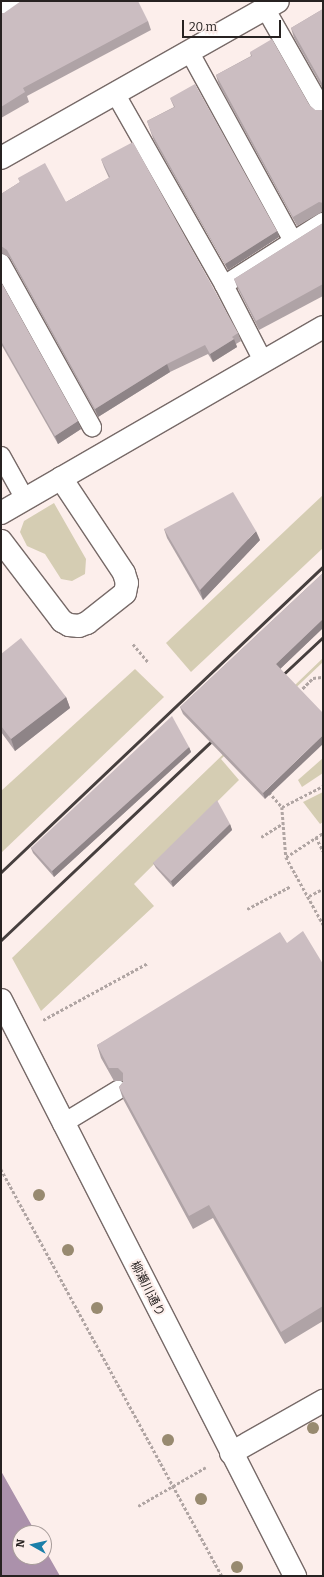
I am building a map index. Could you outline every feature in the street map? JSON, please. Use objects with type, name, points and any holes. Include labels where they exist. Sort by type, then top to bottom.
[{"type":"street","points":[[1,11],[18,1]]},
{"type":"street","points":[[1,158],[272,5]]},
{"type":"street","points":[[1,513],[323,327]]},
{"type":"street","points":[[1,541],[62,621],[69,625],[78,626],[87,622],[125,593],[127,583],[124,573],[61,478]]},
{"type":"street","name":"柳瀬川通り","points":[[1,1000],[62,1124],[295,1576]]},
{"type":"street","points":[[231,1453],[323,1401]]},
{"type":"lane","points":[[272,5],[323,110]]},
{"type":"lane","points":[[189,51],[293,241]]},
{"type":"lane","points":[[115,93],[224,285],[263,361]]},
{"type":"lane","points":[[224,285],[323,222]]},
{"type":"lane","points":[[1,263],[92,427]]},
{"type":"lane","points":[[1,456],[25,499]]},
{"type":"lane","points":[[62,1124],[118,1090]]},
{"type":"path","points":[[133,644],[149,663]]},
{"type":"path","points":[[296,695],[313,678],[322,677]]},
{"type":"path","points":[[282,807],[323,786]]},
{"type":"path","points":[[266,788],[282,807],[286,857],[323,924]]},
{"type":"path","points":[[261,837],[284,823]]},
{"type":"path","points":[[286,857],[323,832]]},
{"type":"path","points":[[316,837],[323,851]]},
{"type":"path","points":[[247,909],[291,886]]},
{"type":"path","points":[[308,896],[323,889]]},
{"type":"path","points":[[41,1021],[148,963]]},
{"type":"path","points":[[1,1169],[222,1576]]},
{"type":"path","points":[[138,1506],[212,1464]]},
{"type":"shaded area","points":[[323,495],[323,548],[191,672],[166,643]]},
{"type":"shaded area","points":[[54,503],[86,559],[85,574],[72,581],[61,579],[45,554],[27,546],[20,532],[24,521]]},
{"type":"shaded area","points":[[323,658],[323,662],[221,759],[239,780],[134,884],[154,906],[41,1011],[12,958]]},
{"type":"shaded area","points":[[135,669],[164,697],[1,853],[1,791]]},
{"type":"shaded area","points":[[323,758],[323,773],[302,787],[298,780]]},
{"type":"shaded area","points":[[323,792],[323,822],[320,824],[303,802]]},
{"type":"shaded area","points":[[1,1471],[31,1525],[12,1525],[12,1565],[52,1565],[52,1562],[60,1576],[1,1576]]},
{"type":"building","points":[[21,1],[138,1],[148,21],[23,88],[25,92],[1,107],[1,13],[4,13]]},
{"type":"building","points":[[323,9],[323,85],[291,28]]},
{"type":"building","points":[[272,39],[310,106],[315,110],[323,110],[323,203],[319,202],[293,217],[216,75],[252,56],[250,52]]},
{"type":"building","points":[[195,84],[277,231],[225,264],[152,134],[147,121],[175,107],[170,98]]},
{"type":"building","points":[[133,142],[238,333],[232,337],[234,339],[210,354],[205,345],[167,364],[95,409],[7,250],[1,246],[1,194],[20,182],[18,178],[45,163],[66,202],[110,177],[101,159]]},
{"type":"building","points":[[323,223],[323,284],[256,321],[234,279]]},
{"type":"building","points":[[1,282],[78,421],[55,436],[1,341]]},
{"type":"building","points":[[233,492],[256,531],[200,590],[164,529]]},
{"type":"building","points":[[323,573],[323,619],[276,664],[323,713],[323,735],[263,793],[180,707]]},
{"type":"building","points":[[21,638],[66,697],[11,739],[1,726],[1,654]]},
{"type":"building","points":[[172,716],[189,747],[52,871],[31,848]]},
{"type":"building","points":[[217,800],[230,824],[171,881],[153,863]]},
{"type":"building","points":[[303,931],[323,964],[323,1306],[281,1332],[209,1205],[189,1216],[119,1087],[123,1082],[123,1073],[118,1068],[109,1068],[97,1045],[280,932],[287,943]]},
{"type":"railway","points":[[1,872],[323,566]]},
{"type":"railway","points":[[276,681],[323,637]]},
{"type":"railway","points":[[1,940],[218,735]]}]
